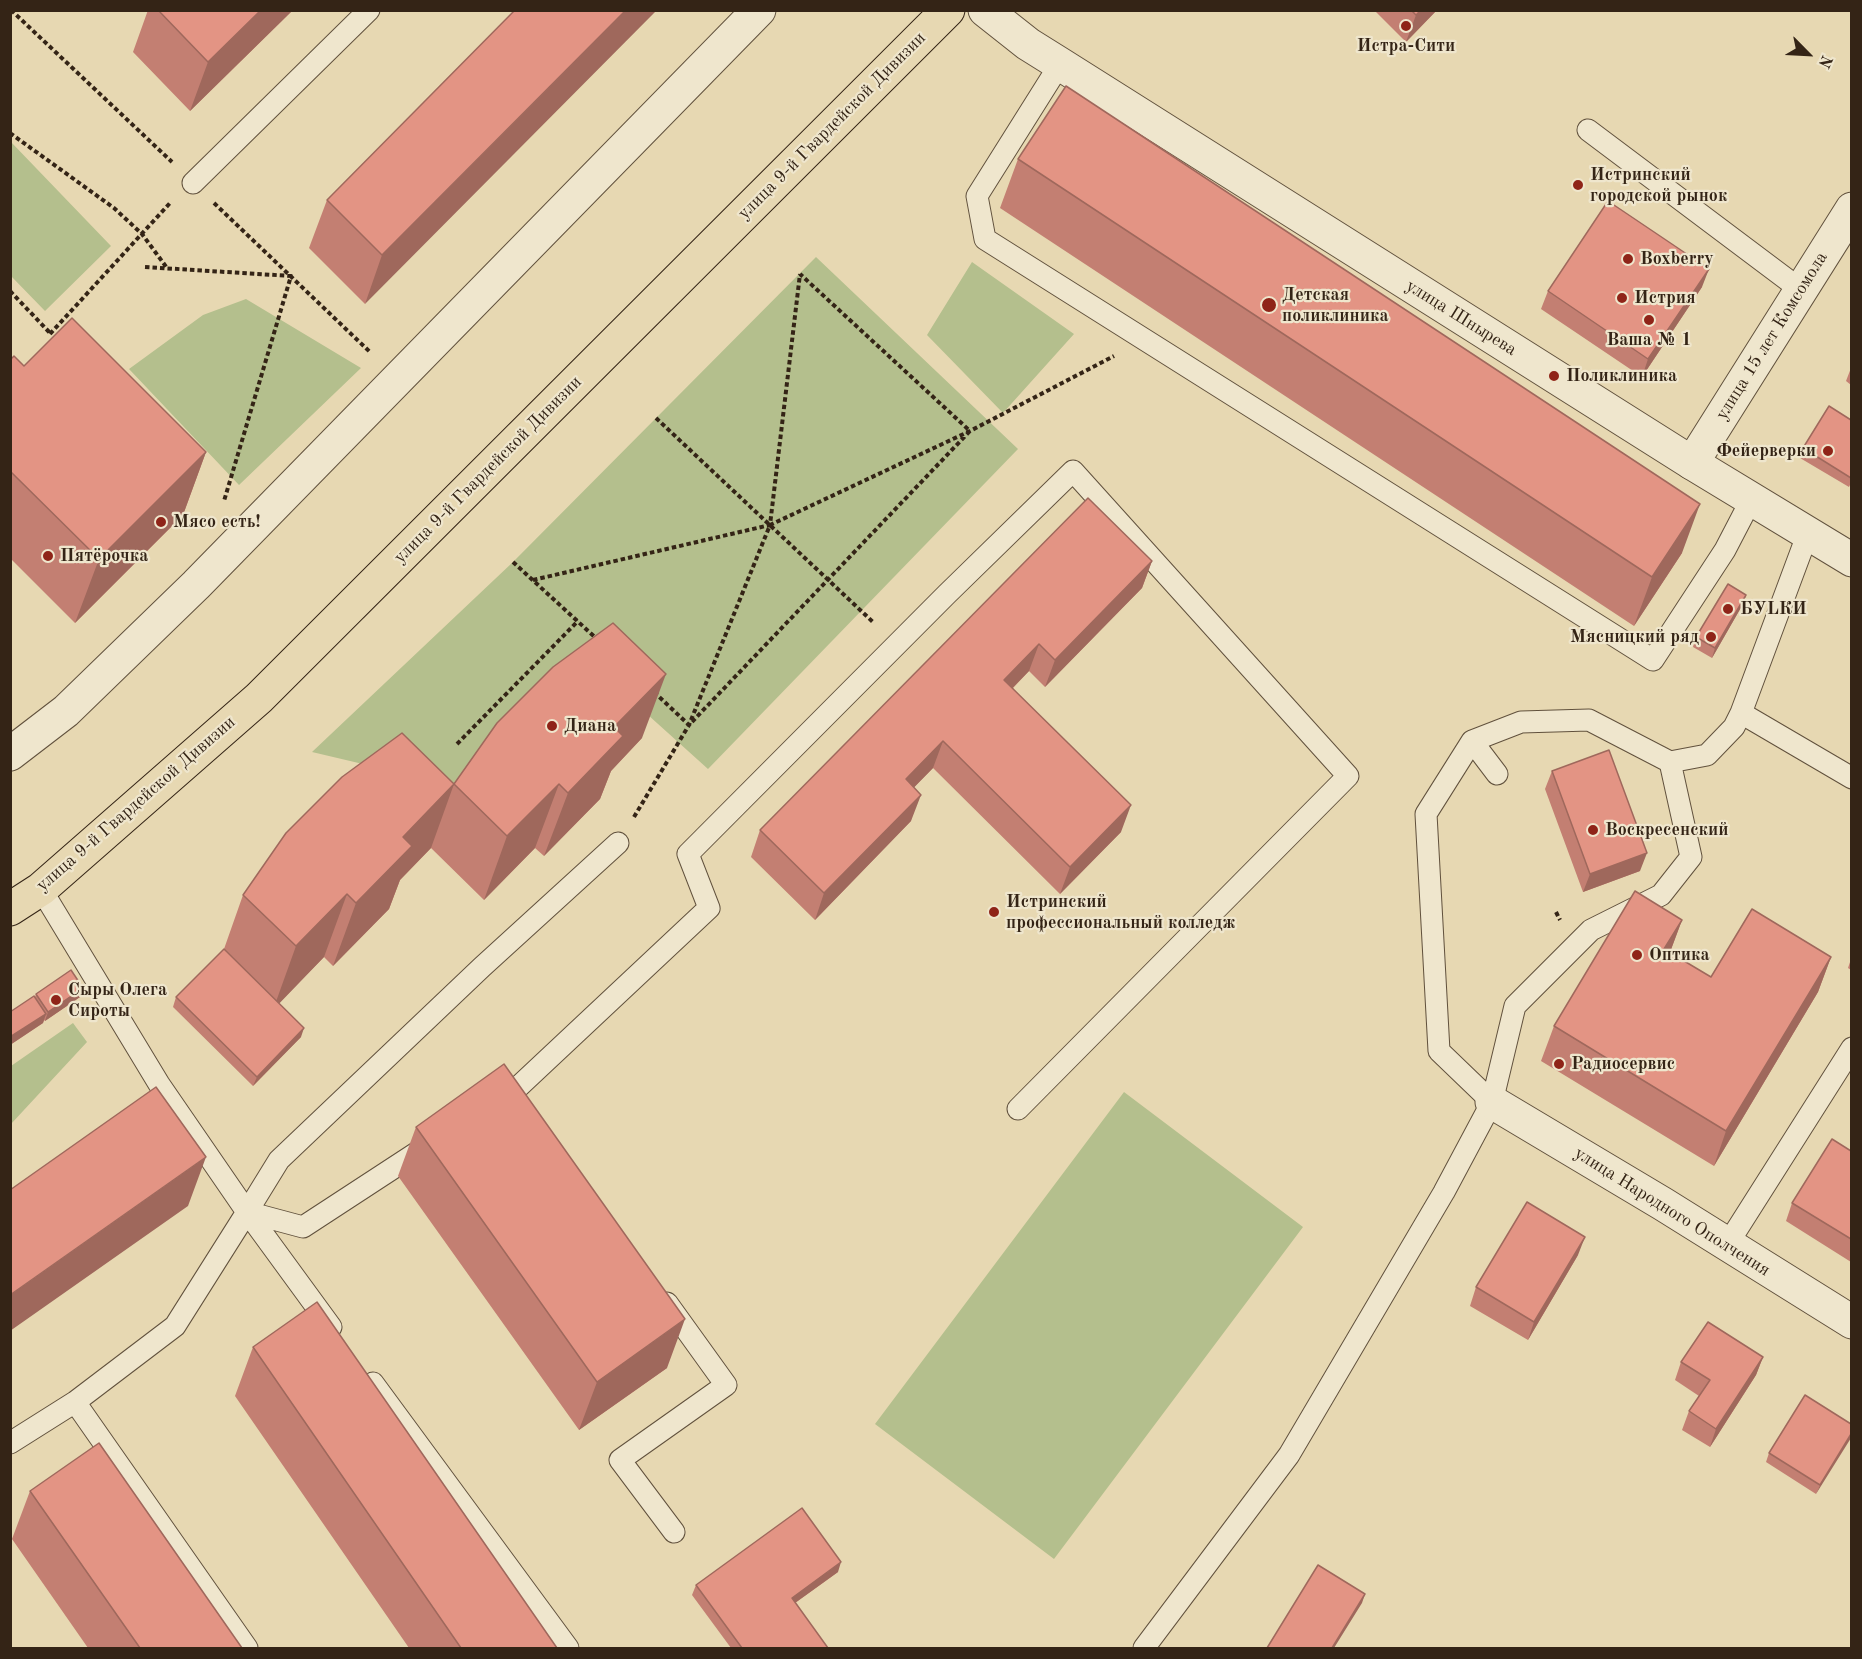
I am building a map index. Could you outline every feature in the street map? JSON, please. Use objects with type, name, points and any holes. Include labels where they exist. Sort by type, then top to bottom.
[{"type":"main road","name":"улица 9-й Гвардейской Дивизии","points":[[10,909],[40,889],[259,698],[948,10]]},
{"type":"street","points":[[10,754],[66,711],[196,585],[759,10]]},
{"type":"street","name":"улица Шнырева","points":[[985,10],[1028,44],[1751,500],[1851,560]]},
{"type":"street","name":"улица 15 лет Комсомола","points":[[1692,463],[1851,209]]},
{"type":"street","name":"улица Народного Ополчения","points":[[1492,1102],[1851,1322]]},
{"type":"lane","points":[[194,183],[369,10]]},
{"type":"lane","points":[[1060,64],[977,196],[985,238],[1145,340],[1653,660],[1725,550],[1751,500]]},
{"type":"lane","points":[[1588,130],[1801,290]]},
{"type":"lane","points":[[476,1115],[515,1090],[709,908],[688,854],[1073,471],[1348,776],[1018,1109]]},
{"type":"lane","points":[[1492,1102],[1439,1051],[1426,814],[1472,741],[1521,722],[1589,720],[1670,762],[1707,755],[1734,727],[1808,533]]},
{"type":"lane","points":[[1740,713],[1851,778]]},
{"type":"lane","points":[[1472,741],[1497,774]]},
{"type":"lane","points":[[1144,1648],[1289,1455],[1444,1192],[1492,1102],[1515,1006],[1591,930],[1661,895],[1691,857],[1670,762]]},
{"type":"lane","points":[[10,1443],[75,1402],[175,1326],[279,1160],[482,967],[618,843]]},
{"type":"lane","points":[[40,889],[159,1084],[247,1212],[344,1345]]},
{"type":"lane","points":[[1727,1245],[1851,1048]]},
{"type":"lane","points":[[141,1098],[159,1084]]},
{"type":"lane","points":[[515,1090],[529,1109]]},
{"type":"lane","points":[[247,1212],[303,1227],[446,1135]]},
{"type":"lane","points":[[658,1290],[726,1385],[620,1460],[674,1532]]},
{"type":"lane","points":[[358,1364],[568,1648]]},
{"type":"lane","points":[[75,1402],[247,1648]]},
{"type":"path","points":[[11,10],[398,379]]},
{"type":"path","points":[[10,133],[114,208],[142,234],[167,268]]},
{"type":"path","points":[[50,333],[162,210]]},
{"type":"path","points":[[145,267],[291,276]]},
{"type":"path","points":[[618,843],[689,724],[770,525],[800,274],[970,430]]},
{"type":"path","points":[[224,501],[291,276]]},
{"type":"path","points":[[10,291],[55,339]]},
{"type":"path","points":[[532,580],[770,525],[970,430],[1145,340]]},
{"type":"path","points":[[656,417],[897,645]]},
{"type":"path","points":[[689,724],[970,430]]},
{"type":"path","points":[[513,562],[603,645]]},
{"type":"path","points":[[457,744],[578,621]]},
{"type":"path","points":[[646,685],[689,724]]},
{"type":"green space","points":[[11,142],[111,246],[45,311],[11,276]]},
{"type":"green space","points":[[816,257],[1018,449],[708,769],[587,660],[456,786],[312,752],[513,562]]},
{"type":"green space","points":[[972,262],[1074,334],[1003,413],[927,335]]},
{"type":"green space","points":[[246,299],[361,368],[239,485],[129,369],[203,315]]},
{"type":"green space","points":[[73,1023],[87,1042],[11,1124],[11,1066]]},
{"type":"green space","points":[[1124,1092],[1303,1227],[1054,1559],[875,1424]]},
{"type":"building","points":[[158,10],[261,10],[208,62]]},
{"type":"building","points":[[515,10],[626,10],[382,255],[327,200]]},
{"type":"building","points":[[1411,10],[1421,10],[1416,15]]},
{"type":"building","points":[[1066,86],[1700,504],[1652,577],[1018,159]]},
{"type":"building","name":"Истрия","points":[[1608,201],[1709,269],[1648,359],[1548,291]]},
{"type":"building","points":[[72,318],[206,452],[99,559],[10,471],[10,360],[14,356],[24,366]]},
{"type":"building","name":"Фейерверки","points":[[1829,406],[1851,420],[1851,478],[1803,448]]},
{"type":"building","points":[[1088,498],[1152,561],[1055,660],[1039,644],[1004,680],[1131,805],[1070,867],[943,741],[906,779],[921,795],[824,893],[760,830]]},
{"type":"building","points":[[1728,584],[1746,595],[1715,648],[1696,637]]},
{"type":"building","points":[[613,623],[666,674],[614,727],[623,736],[568,793],[559,784],[507,836],[454,784],[497,723],[553,667]]},
{"type":"building","points":[[402,733],[454,784],[403,837],[412,846],[356,903],[347,894],[296,946],[243,895],[286,833],[342,777]]},
{"type":"building","name":"Воскресенский","points":[[1609,750],[1647,853],[1590,874],[1552,771]]},
{"type":"building","points":[[1635,891],[1682,920],[1664,949],[1711,977],[1752,909],[1831,957],[1726,1131],[1554,1026]]},
{"type":"building","points":[[224,949],[304,1028],[257,1077],[176,997]]},
{"type":"building","points":[[71,970],[83,988],[48,1012],[36,994]]},
{"type":"building","points":[[34,996],[46,1014],[10,1037],[10,1012]]},
{"type":"building","points":[[504,1064],[685,1319],[597,1382],[416,1127]]},
{"type":"building","points":[[156,1087],[206,1157],[10,1295],[10,1190]]},
{"type":"building","points":[[1832,1139],[1851,1151],[1851,1239],[1792,1203]]},
{"type":"building","points":[[1527,1202],[1585,1237],[1534,1322],[1476,1287]]},
{"type":"building","points":[[317,1302],[557,1648],[461,1648],[253,1347]]},
{"type":"building","points":[[1708,1322],[1763,1357],[1716,1429],[1689,1411],[1710,1380],[1681,1362]]},
{"type":"building","points":[[1805,1395],[1851,1424],[1851,1434],[1820,1485],[1769,1453]]},
{"type":"building","points":[[99,1443],[242,1648],[140,1648],[30,1491]]},
{"type":"building","points":[[802,1508],[841,1562],[792,1598],[828,1648],[742,1648],[696,1585]]},
{"type":"building","points":[[1318,1565],[1365,1594],[1332,1648],[1267,1648]]},
{"type":"place","name":"Истра-Сити","points":[[1406,26]]},
{"type":"place","name":"Истринский городской рынок","points":[[1578,185]]},
{"type":"place","name":"Boxberry","points":[[1628,259]]},
{"type":"place","name":"Истрия","points":[[1622,298]]},
{"type":"place","name":"Детская поликлиника","points":[[1269,305]]},
{"type":"place","name":"Ваша № 1","points":[[1649,320]]},
{"type":"place","name":"Поликлиника","points":[[1554,376]]},
{"type":"place","name":"Фейерверки","points":[[1828,451]]},
{"type":"place","name":"Мясо есть!","points":[[161,522]]},
{"type":"place","name":"Пятёрочка","points":[[48,556]]},
{"type":"place","name":"БУLКИ","points":[[1728,609]]},
{"type":"place","name":"Мясницкий ряд","points":[[1711,637]]},
{"type":"place","name":"Диана","points":[[552,726]]},
{"type":"place","name":"Воскресенский","points":[[1593,830]]},
{"type":"place","name":"Истринский профессиональный колледж","points":[[994,912]]},
{"type":"place","name":"Оптика","points":[[1637,955]]},
{"type":"place","name":"Сыры Олега Сироты","points":[[56,1000]]},
{"type":"place","name":"Радиосервис","points":[[1559,1064]]}]
